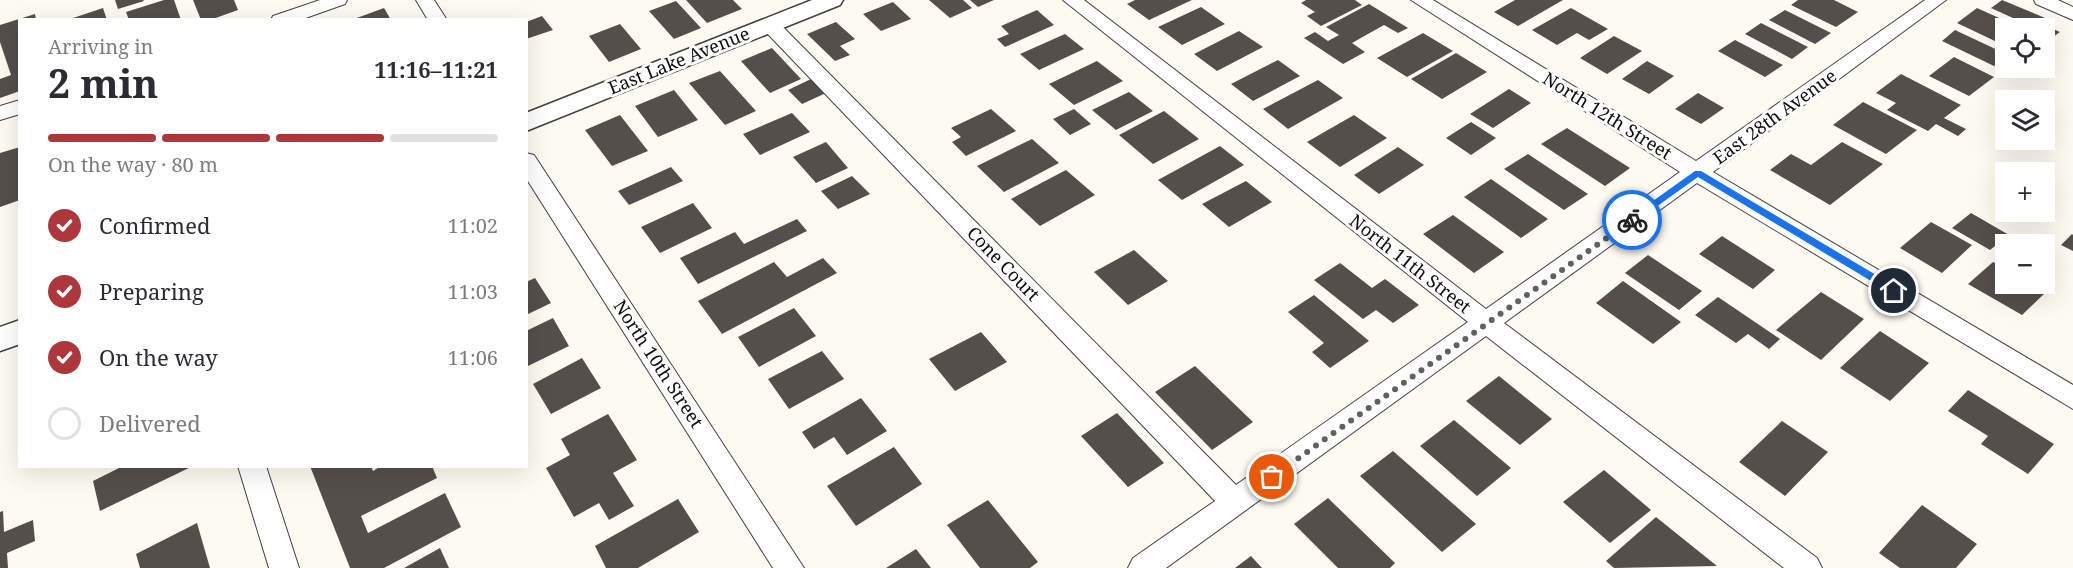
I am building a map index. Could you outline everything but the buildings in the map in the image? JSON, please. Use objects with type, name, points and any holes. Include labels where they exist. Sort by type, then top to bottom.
[{"type":"street","points":[[286,18],[338,0]]},
{"type":"street","points":[[425,0],[437,18]]},
{"type":"street","name":"East Lake Avenue","points":[[528,122],[832,0]]},
{"type":"street","name":"North 11th Street","points":[[1072,0],[1486,324],[1807,568]]},
{"type":"street","name":"North 12th Street","points":[[1420,0],[1698,173],[2073,398]]},
{"type":"street","name":"East 28th Avenue","points":[[1143,568],[1937,0]]},
{"type":"street","points":[[2043,0],[2073,14]]},
{"type":"street","name":"Cone Court","points":[[770,25],[1235,503]]},
{"type":"street","points":[[0,113],[18,108]]},
{"type":"street","name":"North 10th Street","points":[[528,162],[789,568]]},
{"type":"street","points":[[0,339],[18,332]]},
{"type":"street","points":[[253,468],[284,568]]},
{"type":"way so far","points":[[1272,477],[1632,220]]},
{"type":"route","points":[[1632,220],[1698,173],[1894,291]]}]
